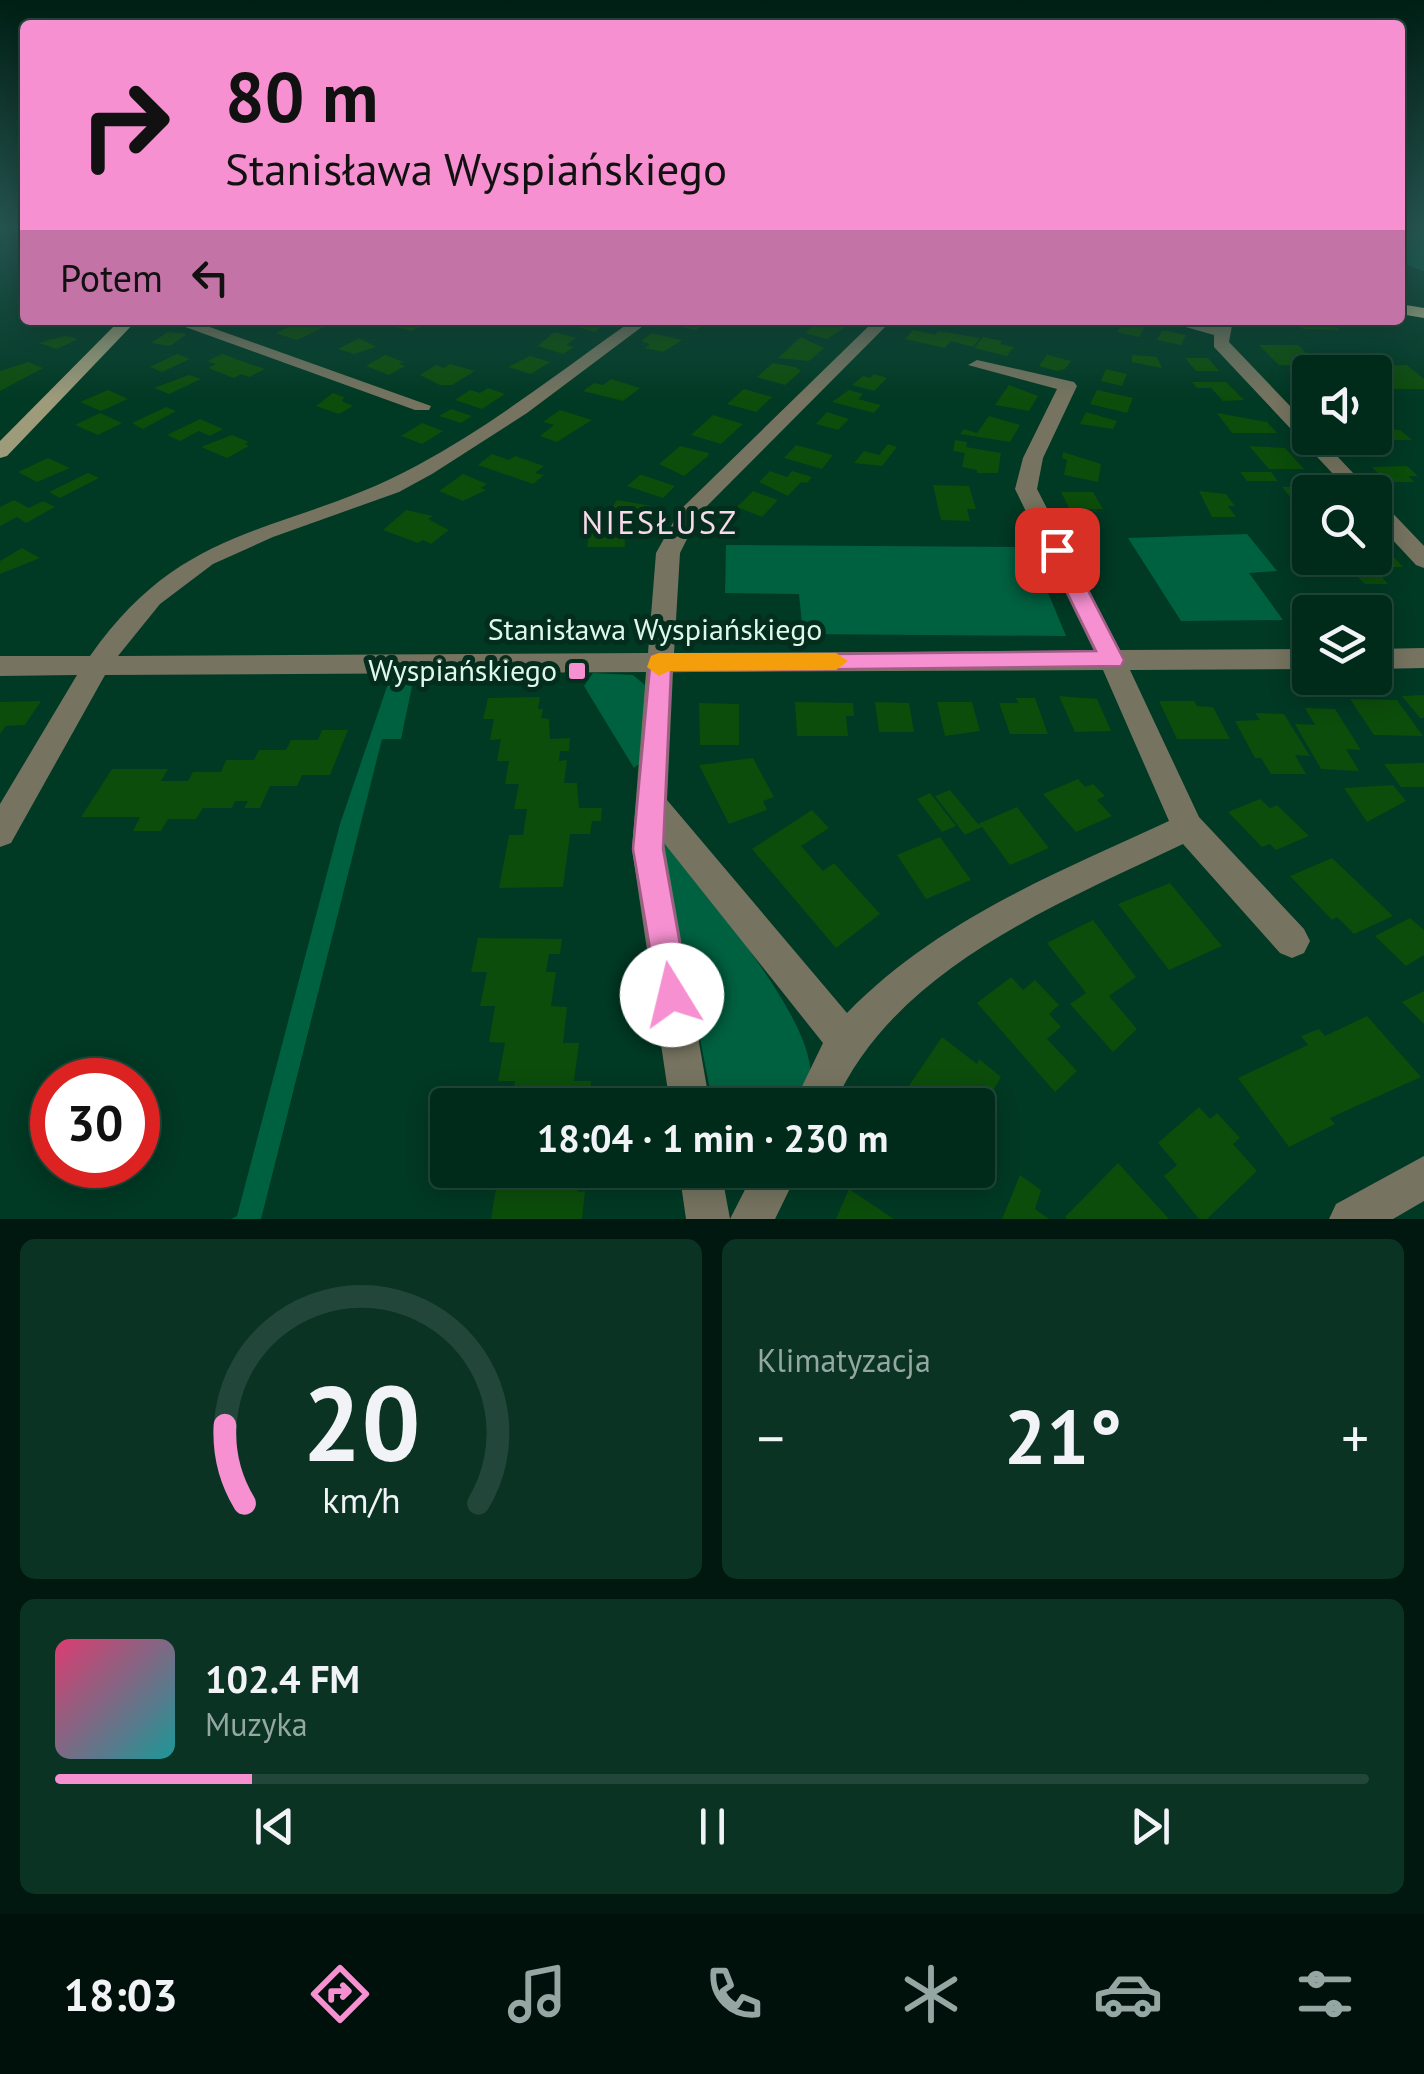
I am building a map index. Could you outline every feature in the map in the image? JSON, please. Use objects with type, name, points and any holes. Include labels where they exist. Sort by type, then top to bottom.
[{"type":"street","points":[[0,452],[124,325]]},
{"type":"street","points":[[188,325],[422,406]]},
{"type":"street","points":[[0,833],[98,666],[154,595],[260,534],[389,487],[441,459],[636,325]]},
{"type":"street","points":[[687,1088],[648,849],[668,553],[691,510],[879,325]]},
{"type":"street","points":[[1223,325],[1220,343],[1345,475]]},
{"type":"street","points":[[977,365],[1068,386],[1033,458],[1026,489],[1112,660],[1188,827],[1292,940]]},
{"type":"street","points":[[1392,526],[1424,560]]},
{"type":"street","points":[[1392,658],[1424,658]]},
{"type":"street","name":"Stanisława Wyspiańskiego","points":[[0,666],[1292,659]]},
{"type":"street","points":[[650,802],[846,1041]]},
{"type":"street","points":[[822,1088],[846,1041],[868,1017],[944,955],[1006,914],[1188,827]]},
{"type":"street","points":[[1352,1219],[1424,1177]]},
{"type":"street","points":[[703,1188],[708,1219]]},
{"type":"street","points":[[752,1219],[768,1188]]},
{"type":"green space","points":[[1247,534],[1277,571],[1249,573],[1283,620],[1181,621],[1128,538]]},
{"type":"green space","points":[[726,545],[1029,547],[1066,636],[803,634],[799,594],[725,593]]},
{"type":"green space","points":[[392,672],[415,672],[401,739],[382,739],[261,1219],[231,1219],[237,1216],[340,824]]},
{"type":"green space","points":[[593,673],[633,675],[645,685],[639,764],[634,768],[584,686]]},
{"type":"green space","points":[[667,840],[788,1009],[802,1037],[810,1067],[808,1088],[710,1088],[662,846]]},
{"type":"building","points":[[293,325],[324,327],[297,340],[276,333]]},
{"type":"building","points":[[394,325],[423,325],[412,331]]},
{"type":"building","points":[[570,325],[604,325],[595,332]]},
{"type":"building","points":[[673,325],[703,325],[696,330]]},
{"type":"building","points":[[814,325],[847,326],[827,339],[805,333]]},
{"type":"building","points":[[1121,325],[1145,326],[1139,337],[1117,332]]},
{"type":"building","points":[[1299,325],[1334,325],[1340,330],[1303,329]]},
{"type":"building","points":[[913,330],[980,338],[973,347],[951,341],[945,348],[905,339]]},
{"type":"building","points":[[1162,330],[1186,335],[1181,345],[1157,340]]},
{"type":"building","points":[[168,332],[187,334],[170,346],[151,343]]},
{"type":"building","points":[[554,332],[576,338],[566,345],[574,347],[563,354],[538,346]]},
{"type":"building","points":[[652,333],[682,340],[663,352],[645,348],[650,344],[641,341]]},
{"type":"building","points":[[65,336],[78,339],[57,349],[39,343]]},
{"type":"building","points":[[801,337],[824,348],[809,361],[778,358]]},
{"type":"building","points":[[983,337],[1014,347],[1007,356],[974,348]]},
{"type":"building","points":[[359,338],[376,347],[354,354],[338,349]]},
{"type":"building","points":[[1259,345],[1298,345],[1308,355],[1292,355],[1292,365],[1279,365]]},
{"type":"building","points":[[177,354],[190,359],[162,372],[150,367]]},
{"type":"building","points":[[223,354],[265,369],[249,377],[241,374],[234,378],[208,368],[216,364],[207,361]]},
{"type":"building","points":[[385,355],[404,362],[399,364],[405,366],[389,375],[366,366]]},
{"type":"building","points":[[1047,355],[1071,361],[1065,369],[1057,371],[1039,366]]},
{"type":"building","points":[[1132,355],[1157,357],[1162,368],[1132,362]]},
{"type":"building","points":[[530,356],[550,362],[531,374],[508,367]]},
{"type":"building","points":[[1185,358],[1208,358],[1219,371],[1196,371]]},
{"type":"building","points":[[28,362],[43,368],[0,391],[0,371]]},
{"type":"building","points":[[773,363],[801,371],[785,385],[757,377]]},
{"type":"building","points":[[450,364],[475,371],[452,385],[440,385],[420,375],[436,365],[444,368]]},
{"type":"building","points":[[1392,365],[1407,365],[1424,379],[1424,389],[1392,389]]},
{"type":"building","points":[[1106,369],[1127,374],[1122,386],[1101,381]]},
{"type":"building","points":[[874,374],[887,378],[874,391],[852,385],[863,376],[870,378]]},
{"type":"building","points":[[189,375],[201,379],[169,394],[154,388]]},
{"type":"building","points":[[611,379],[640,388],[623,401],[583,391],[594,383],[603,385]]},
{"type":"building","points":[[1192,382],[1226,382],[1244,400],[1223,401],[1211,388],[1197,388]]},
{"type":"building","points":[[1009,385],[1038,396],[1029,411],[995,405]]},
{"type":"building","points":[[488,388],[505,394],[482,409],[455,400],[470,390],[480,393]]},
{"type":"building","points":[[744,389],[772,397],[756,412],[727,404]]},
{"type":"building","points":[[108,390],[128,399],[101,411],[80,402]]},
{"type":"building","points":[[849,390],[863,394],[858,399],[881,405],[874,413],[832,402]]},
{"type":"building","points":[[1097,390],[1133,398],[1127,413],[1090,404]]},
{"type":"building","points":[[333,393],[353,406],[339,414],[316,406]]},
{"type":"building","points":[[166,407],[176,411],[143,429],[132,423]]},
{"type":"building","points":[[451,409],[472,416],[461,423],[439,416]]},
{"type":"building","points":[[560,410],[592,420],[557,442],[540,436],[554,425],[543,422]]},
{"type":"building","points":[[827,412],[849,419],[838,430],[816,424]]},
{"type":"building","points":[[1086,412],[1117,421],[1113,429],[1080,424]]},
{"type":"building","points":[[100,413],[122,423],[98,435],[75,425]]},
{"type":"building","points":[[1217,413],[1267,422],[1277,433],[1232,433]]},
{"type":"building","points":[[713,415],[743,424],[721,444],[691,435]]},
{"type":"building","points":[[989,416],[1020,425],[1010,442],[960,434],[964,429],[977,433]]},
{"type":"building","points":[[200,419],[223,429],[210,436],[199,431],[180,441],[167,435]]},
{"type":"building","points":[[422,423],[443,431],[422,444],[401,436]]},
{"type":"building","points":[[1392,430],[1400,430],[1412,440],[1392,440]]},
{"type":"building","points":[[232,435],[249,442],[245,444],[249,446],[227,458],[201,447]]},
{"type":"building","points":[[955,440],[967,442],[966,447],[1001,453],[998,473],[977,473],[962,467],[965,453],[953,451]]},
{"type":"building","points":[[888,444],[897,447],[882,466],[854,463],[864,451],[879,455]]},
{"type":"building","points":[[796,445],[833,455],[822,469],[784,458]]},
{"type":"building","points":[[680,446],[709,453],[684,476],[659,464]]},
{"type":"building","points":[[1249,446],[1285,448],[1304,469],[1269,469]]},
{"type":"building","points":[[1063,452],[1101,464],[1098,482],[1064,475],[1067,460],[1062,458]]},
{"type":"building","points":[[492,454],[509,460],[515,456],[544,466],[535,473],[544,475],[533,484],[478,465]]},
{"type":"building","points":[[48,458],[70,468],[37,482],[18,472]]},
{"type":"building","points":[[1407,466],[1418,476],[1409,476],[1414,482],[1392,482],[1392,475],[1380,475],[1372,467]]},
{"type":"building","points":[[770,471],[787,477],[792,471],[812,477],[788,496],[759,482]]},
{"type":"building","points":[[1240,472],[1271,472],[1278,481],[1247,481]]},
{"type":"building","points":[[88,473],[99,478],[60,498],[49,492]]},
{"type":"building","points":[[463,474],[487,484],[481,488],[486,490],[463,501],[439,491]]},
{"type":"building","points":[[640,475],[675,486],[663,498],[627,486]]},
{"type":"building","points":[[933,485],[969,486],[976,509],[967,509],[970,521],[941,520]]},
{"type":"building","points":[[753,491],[778,500],[762,517],[737,507]]},
{"type":"building","points":[[1199,491],[1226,494],[1235,506],[1228,506],[1236,517],[1212,517]]},
{"type":"building","points":[[1061,492],[1093,492],[1103,509],[1070,510]]},
{"type":"building","points":[[14,500],[29,508],[43,501],[55,507],[26,523],[17,517],[0,526],[0,507]]},
{"type":"building","points":[[617,500],[652,506],[643,518],[609,512]]},
{"type":"building","points":[[406,510],[433,516],[428,519],[449,530],[431,544],[383,530]]},
{"type":"building","points":[[590,526],[624,526],[625,547],[587,547]]},
{"type":"building","points":[[22,548],[40,558],[0,574],[0,561]]},
{"type":"building","points":[[1392,555],[1403,567],[1392,567]]},
{"type":"building","points":[[1356,575],[1381,575],[1388,584],[1365,584]]},
{"type":"building","points":[[1424,695],[1424,718],[1420,718],[1402,696]]},
{"type":"building","points":[[1059,696],[1097,699],[1111,731],[1075,732]]},
{"type":"building","points":[[540,697],[538,709],[543,709],[541,718],[549,719],[550,739],[570,738],[569,751],[560,751],[559,761],[567,760],[564,783],[577,783],[579,808],[602,808],[601,821],[592,821],[590,834],[570,834],[563,887],[499,888],[509,835],[523,835],[527,809],[514,809],[519,784],[505,784],[509,761],[497,761],[501,739],[490,740],[494,719],[483,719],[488,698]]},
{"type":"building","points":[[1016,698],[1035,698],[1048,734],[1010,734],[999,703],[1018,703]]},
{"type":"building","points":[[1350,699],[1397,700],[1423,736],[1374,735]]},
{"type":"building","points":[[41,701],[25,725],[6,726],[0,734],[0,702]]},
{"type":"building","points":[[1159,701],[1194,701],[1197,706],[1213,707],[1230,739],[1177,739]]},
{"type":"building","points":[[795,702],[853,703],[854,716],[846,716],[848,736],[797,736]]},
{"type":"building","points":[[875,702],[909,703],[914,732],[879,732]]},
{"type":"building","points":[[937,702],[972,702],[980,731],[945,736]]},
{"type":"building","points":[[699,703],[739,704],[739,745],[700,745]]},
{"type":"building","points":[[1305,708],[1335,709],[1361,750],[1346,749],[1359,771],[1321,769],[1295,724],[1315,725]]},
{"type":"building","points":[[1255,713],[1284,714],[1310,756],[1295,755],[1306,774],[1271,774],[1261,758],[1255,758],[1235,721],[1260,720]]},
{"type":"building","points":[[322,730],[348,730],[330,775],[302,775],[297,786],[270,786],[260,808],[244,808],[248,801],[235,801],[232,808],[203,808],[196,819],[168,819],[161,831],[133,831],[140,817],[81,817],[112,769],[168,769],[161,781],[188,781],[193,772],[221,772],[226,760],[254,760],[259,750],[286,750],[291,740],[318,740]]},
{"type":"building","points":[[753,758],[774,797],[763,801],[767,810],[729,824],[699,765]]},
{"type":"building","points":[[1424,763],[1424,787],[1401,787],[1384,764]]},
{"type":"building","points":[[1078,779],[1085,787],[1093,784],[1105,796],[1097,800],[1112,816],[1076,832],[1043,794]]},
{"type":"building","points":[[1393,785],[1406,801],[1367,822],[1344,788]]},
{"type":"building","points":[[950,790],[978,824],[1017,807],[1049,848],[1010,865],[982,827],[965,835],[935,796]]},
{"type":"building","points":[[930,793],[956,826],[942,832],[917,799]]},
{"type":"building","points":[[1260,799],[1270,808],[1277,805],[1309,836],[1276,850],[1270,844],[1262,847],[1228,812]]},
{"type":"building","points":[[812,810],[829,828],[801,846],[823,871],[834,863],[880,914],[836,948],[752,849]]},
{"type":"building","points":[[940,837],[971,880],[926,899],[897,855]]},
{"type":"building","points":[[1332,858],[1393,916],[1354,934],[1337,917],[1332,920],[1290,876]]},
{"type":"building","points":[[1170,883],[1222,946],[1169,970],[1118,904]]},
{"type":"building","points":[[1410,918],[1424,930],[1424,955],[1406,966],[1375,936]]},
{"type":"building","points":[[1093,920],[1136,977],[1109,996],[1137,1029],[1113,1052],[1070,1004],[1086,993],[1047,943]]},
{"type":"building","points":[[478,938],[562,939],[560,954],[549,954],[546,972],[556,972],[551,1006],[567,1007],[563,1043],[579,1043],[574,1081],[591,1081],[590,1088],[514,1088],[515,1081],[498,1081],[505,1043],[489,1042],[495,1006],[480,1006],[487,972],[471,972]]},
{"type":"building","points":[[1011,977],[1023,990],[1035,980],[1059,1005],[1049,1014],[1061,1027],[1047,1039],[1077,1071],[1055,1092],[977,1003]]},
{"type":"building","points":[[1424,991],[1424,1024],[1402,1002]]},
{"type":"building","points":[[1367,1016],[1421,1077],[1330,1118],[1335,1124],[1289,1147],[1238,1078],[1308,1045],[1301,1036],[1319,1029],[1325,1036]]},
{"type":"building","points":[[942,1037],[1001,1077],[995,1088],[908,1088]]},
{"type":"building","points":[[1199,1107],[1210,1119],[1217,1113],[1240,1138],[1233,1144],[1257,1171],[1207,1219],[1199,1219],[1164,1176],[1177,1165],[1158,1143]]},
{"type":"building","points":[[1118,1163],[1169,1219],[1067,1219],[1065,1217]]},
{"type":"building","points":[[1020,1175],[1041,1190],[1035,1209],[1049,1219],[1002,1219]]},
{"type":"building","points":[[496,1188],[585,1191],[582,1219],[491,1219]]},
{"type":"building","points":[[849,1189],[894,1219],[836,1219]]},
{"type":"slow traffic","points":[[659,667],[659,662],[836,661]]},
{"type":"place","name":"Wyspiańskiego","points":[[577,671]]},
{"type":"district","name":"NIESŁUSZ","points":[[660,523]]},
{"type":"route","points":[[672,995],[648,849],[659,662],[1112,660],[1057,550]]}]
